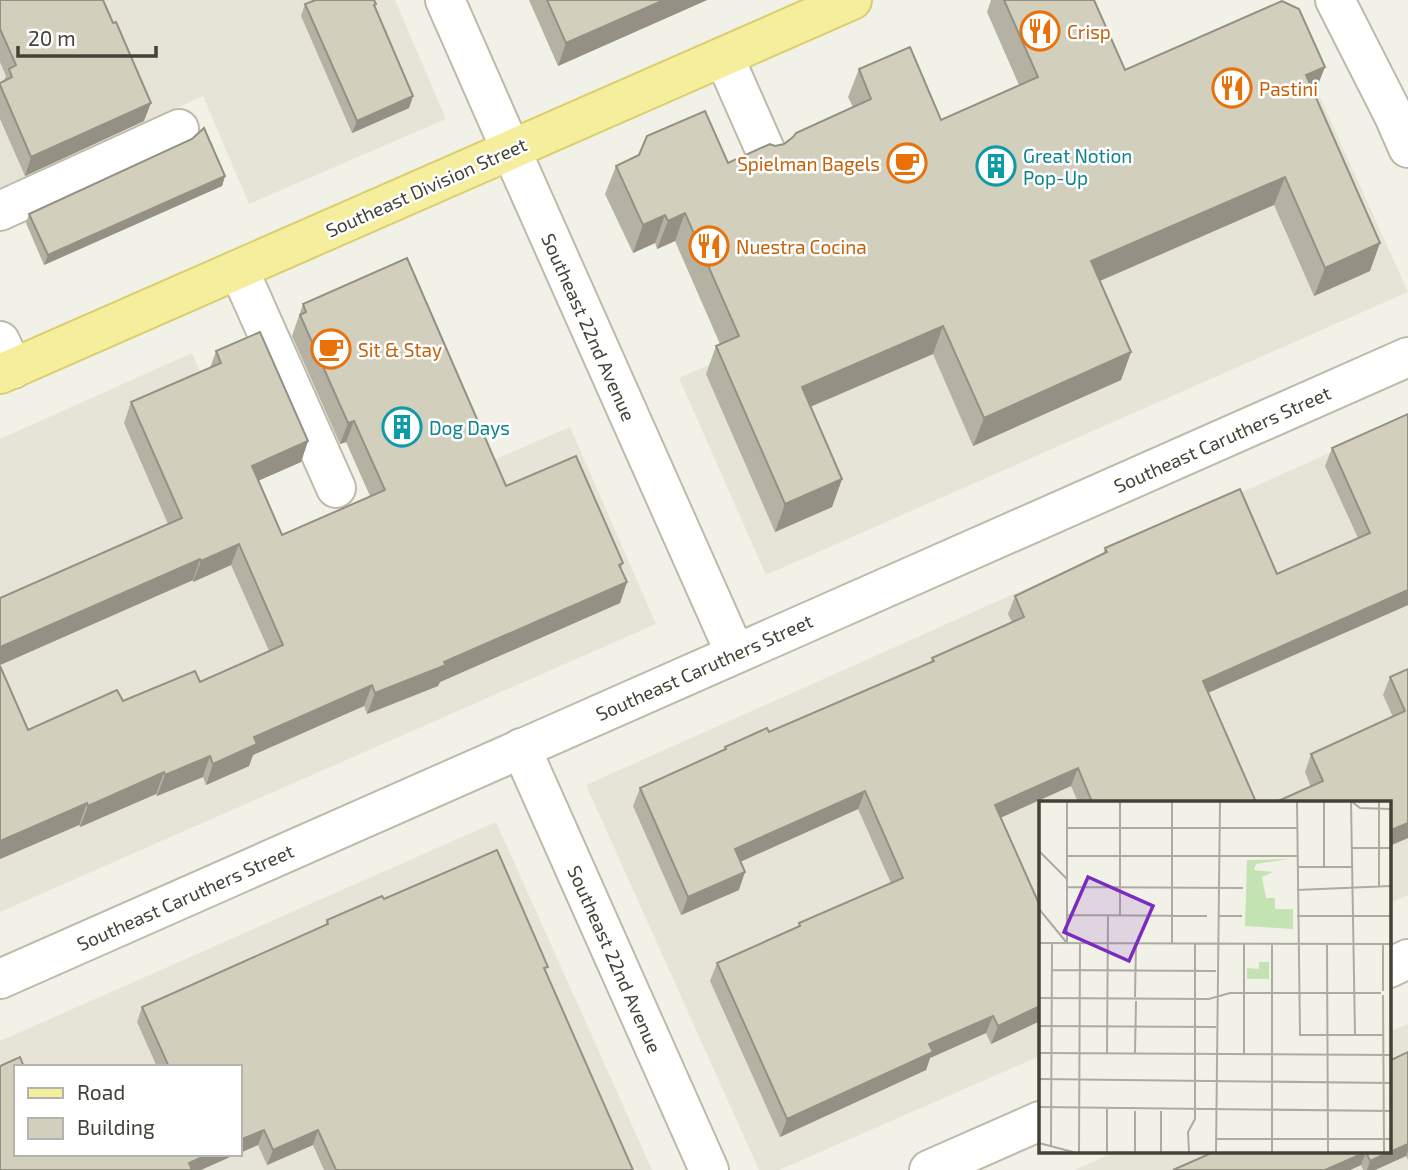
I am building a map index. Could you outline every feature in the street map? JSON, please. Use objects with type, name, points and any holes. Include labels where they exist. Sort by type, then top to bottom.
[{"type":"main road","name":"Southeast Division Street","points":[[4,361],[239,270],[852,0]]},
{"type":"street","name":"Southeast 22nd Avenue","points":[[446,0],[735,653]]},
{"type":"street","points":[[1335,0],[1408,148]]},
{"type":"street","points":[[724,57],[766,152]]},
{"type":"street","points":[[0,211],[179,129]]},
{"type":"street","points":[[239,270],[337,488]]},
{"type":"street","name":"Southeast Caruthers Street","points":[[0,979],[1408,357]]},
{"type":"street","name":"Southeast 22nd Avenue","points":[[521,748],[709,1170]]},
{"type":"street","points":[[1390,968],[1408,959]]},
{"type":"street","points":[[929,1170],[1039,1122]]},
{"type":"shaded area","points":[[0,0],[395,0],[446,119],[249,204],[203,96],[0,188]]},
{"type":"shaded area","points":[[1319,95],[1408,292],[766,575],[679,378]]},
{"type":"shaded area","points":[[192,353],[279,552],[570,427],[656,624],[0,912],[0,439]]},
{"type":"shaded area","points":[[1408,418],[1408,895],[1390,903],[1390,801],[1039,801],[1039,1056],[779,1170],[759,1170],[586,785]]},
{"type":"shaded area","points":[[496,822],[652,1170],[0,1170],[0,1041]]},
{"type":"shaded area","points":[[1408,1024],[1408,1170],[1074,1170],[1116,1152],[1390,1152],[1390,1032]]},
{"type":"building","points":[[0,0],[103,0],[113,23],[116,22],[151,103],[31,157],[0,85],[12,77],[9,69],[16,65],[0,29]]},
{"type":"building","points":[[316,0],[374,0],[413,96],[357,121],[305,4]]},
{"type":"building","points":[[547,0],[664,0],[566,43]]},
{"type":"building","points":[[1004,0],[1094,0],[1125,70],[1282,1],[1299,9],[1325,67],[1306,75],[1380,243],[1325,268],[1285,177],[1091,261],[1131,352],[984,418],[943,326],[802,387],[842,479],[785,504],[716,346],[739,336],[685,213],[668,221],[665,215],[643,225],[616,166],[639,155],[647,136],[705,111],[728,163],[770,144],[784,144],[796,133],[871,99],[859,69],[910,47],[941,120],[1038,77]]},
{"type":"building","points":[[204,128],[225,176],[48,255],[29,214],[192,139]]},
{"type":"building","points":[[407,258],[506,486],[576,456],[623,563],[619,565],[627,582],[444,662],[446,665],[375,693],[372,685],[254,737],[257,744],[213,764],[210,756],[165,775],[164,772],[0,841],[0,666],[28,730],[117,690],[123,701],[195,671],[200,682],[283,645],[239,544],[0,647],[0,598],[182,518],[131,402],[221,363],[216,351],[260,332],[308,441],[252,466],[282,535],[385,490],[354,421],[348,423],[300,315],[306,312],[303,304]]},
{"type":"building","points":[[1408,414],[1408,590],[1203,681],[1256,801],[1092,801],[1078,768],[995,805],[1039,904],[1039,1006],[998,1026],[993,1016],[929,1044],[933,1052],[787,1119],[717,963],[800,926],[799,923],[903,878],[865,791],[735,849],[745,872],[688,897],[640,788],[767,728],[769,732],[934,661],[932,658],[1024,617],[1015,596],[1107,552],[1105,548],[1240,489],[1277,574],[1370,533],[1332,448]]},
{"type":"building","points":[[1408,669],[1408,823],[1390,831],[1390,801],[1278,801],[1323,781],[1311,754],[1405,711],[1390,677]]},
{"type":"building","points":[[497,850],[548,967],[544,968],[633,1170],[336,1170],[318,1130],[273,1150],[264,1130],[242,1139],[242,1065],[168,1065],[142,1007],[328,924],[327,920],[382,896],[384,899]]},
{"type":"building","points":[[1408,1052],[1408,1144],[1370,1161],[1366,1152],[1390,1152],[1390,1061]]},
{"type":"building","points":[[20,1057],[23,1065],[14,1065],[14,1156],[205,1156],[189,1163],[192,1170],[0,1170],[0,1066]]},
{"type":"building","points":[[1214,1152],[1366,1152],[1325,1170],[1173,1170]]},
{"type":"place","name":"Crisp","points":[[1040,31]]},
{"type":"place","name":"Pastini","points":[[1232,88]]},
{"type":"place","name":"Spielman Bagels","points":[[907,163]]},
{"type":"place","name":"Great Notion Pop-Up","points":[[996,166]]},
{"type":"place","name":"Nuestra Cocina","points":[[709,246]]},
{"type":"place","name":"Sit & Stay","points":[[331,349]]},
{"type":"place","name":"Dog Days","points":[[402,427]]}]
